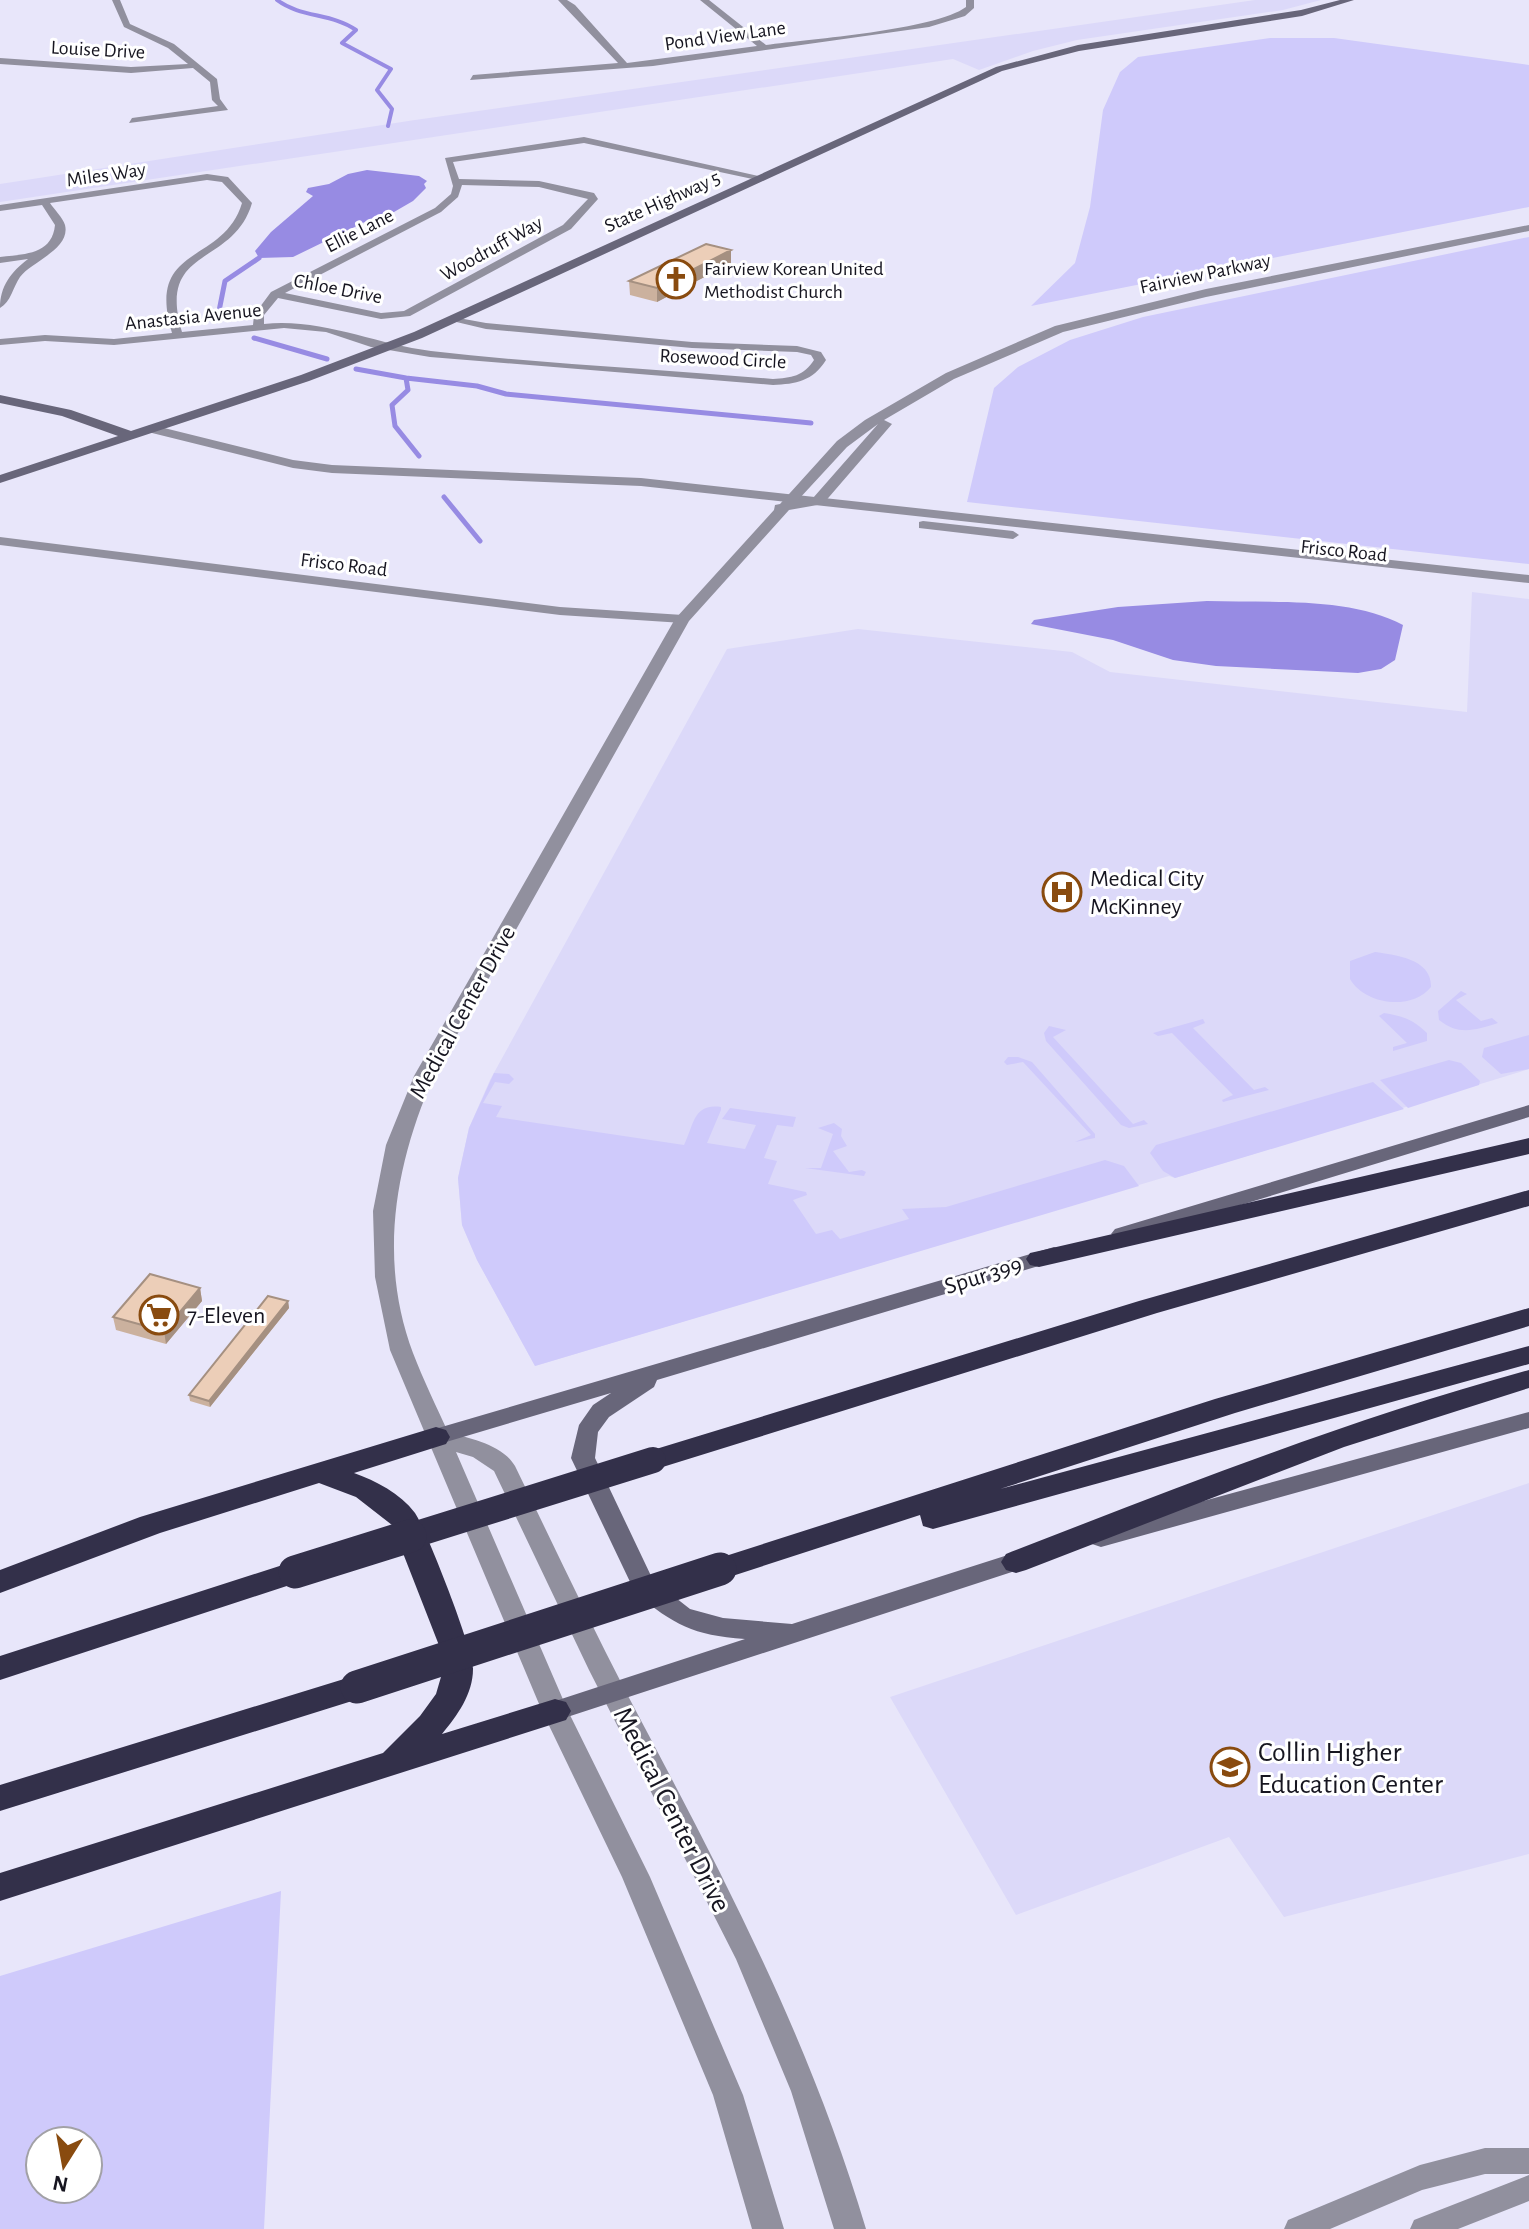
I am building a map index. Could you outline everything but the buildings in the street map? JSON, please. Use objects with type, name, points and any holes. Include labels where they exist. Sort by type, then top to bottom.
[{"type":"highway","points":[[1039,1259],[1529,1146]]},
{"type":"highway","points":[[0,1668],[295,1572],[1148,1307],[1529,1198]]},
{"type":"highway","points":[[0,1798],[357,1687],[1225,1406],[1529,1317]]},
{"type":"highway","points":[[813,1541],[930,1518],[1529,1355]]},
{"type":"highway","points":[[1016,1562],[1296,1453],[1427,1407],[1529,1379]]},
{"type":"highway","points":[[0,1582],[150,1525],[436,1437]]},
{"type":"highway","points":[[317,1473],[356,1483],[391,1506],[404,1520],[457,1653],[457,1682],[441,1716],[391,1762]]},
{"type":"highway","points":[[0,1887],[555,1711]]},
{"type":"main road","name":"State Highway 5","points":[[0,479],[305,378],[453,320],[979,78],[1035,58],[1092,45],[1302,13],[1350,0]]},
{"type":"main road","points":[[0,399],[57,408],[130,436]]},
{"type":"main road","name":"Spur 399","points":[[436,1437],[1529,1111]]},
{"type":"main road","points":[[662,1370],[601,1411],[587,1431],[583,1458],[644,1586],[682,1617],[723,1628],[800,1634]]},
{"type":"main road","points":[[555,1711],[1016,1562],[1529,1420]]},
{"type":"street","points":[[116,0],[127,25],[171,46],[214,81],[216,100],[225,108],[132,121]]},
{"type":"street","points":[[704,0],[765,48]]},
{"type":"street","name":"Pond View Lane","points":[[473,78],[624,65],[929,25],[962,14],[970,8],[970,0]]},
{"type":"street","points":[[558,2],[575,14],[624,65]]},
{"type":"street","name":"Louise Drive","points":[[0,61],[131,70],[193,66]]},
{"type":"street","points":[[459,182],[448,160],[584,140],[762,178]]},
{"type":"street","name":"Miles Way","points":[[0,208],[218,177],[225,179],[247,203],[246,213],[240,222],[192,260],[176,277],[168,292],[167,309],[178,336]]},
{"type":"street","name":"Woodruff Way","points":[[394,317],[406,314],[567,227],[593,199],[591,195],[539,184],[459,182]]},
{"type":"street","name":"Ellie Lane","points":[[275,294],[438,210],[459,190],[459,182]]},
{"type":"street","points":[[0,305],[17,273],[53,245],[59,235],[60,225],[44,201]]},
{"type":"street","name":"Fairview Parkway","points":[[683,619],[785,503],[842,444],[950,376],[996,354],[1096,318],[1529,228]]},
{"type":"street","points":[[0,260],[40,254]]},
{"type":"street","points":[[258,327],[259,315],[275,294]]},
{"type":"street","name":"Chloe Drive","points":[[275,294],[394,317]]},
{"type":"street","name":"Rosewood Circle","points":[[386,347],[773,382],[803,378],[812,372],[820,360],[815,352],[797,349],[692,345],[486,326],[453,320]]},
{"type":"street","name":"Anastasia Avenue","points":[[1,338],[114,342],[284,325],[328,329],[386,347]]},
{"type":"street","name":"Fairview Parkway","points":[[818,501],[905,404]]},
{"type":"street","points":[[152,429],[293,464],[469,481],[641,482],[785,503],[1483,580],[1529,579]]},
{"type":"street","points":[[785,503],[818,501],[1083,536]]},
{"type":"street","name":"Frisco Road","points":[[1083,536],[1154,550],[1483,580],[1529,591]]},
{"type":"street","name":"Frisco Road","points":[[0,541],[560,611],[683,619]]},
{"type":"street","name":"Medical Center Drive","points":[[683,619],[424,1076],[394,1149],[387,1177],[381,1231],[387,1297],[401,1350],[555,1711],[636,1877],[728,2095],[768,2229]]},
{"type":"street","name":"Medical Center Drive","points":[[436,1437],[481,1451],[503,1466],[614,1693],[697,1851],[785,2037],[801,2074],[850,2229]]},
{"type":"street","points":[[1298,2229],[1420,2178],[1485,2161],[1529,2161]]},
{"type":"street","points":[[1424,2229],[1529,2188]]},
{"type":"shaded area","points":[[1255,0],[1321,0],[1283,10],[1077,40],[979,70],[953,59],[0,202],[0,184],[415,120]]},
{"type":"shaded area","points":[[1270,38],[1334,38],[1529,65],[1529,207],[1031,306],[1075,263],[1090,207],[1103,110],[1120,72],[1138,57]]},
{"type":"shaded area","points":[[367,170],[419,176],[427,181],[424,184],[426,188],[413,201],[394,212],[371,219],[293,257],[259,258],[255,251],[271,232],[313,196],[306,192],[308,188]]},
{"type":"shaded area","points":[[1529,237],[1529,564],[967,502],[994,388],[1018,367],[1070,340],[1143,317]]},
{"type":"shaded area","name":"Medical City McKinney","points":[[1472,592],[1529,599],[1529,1069],[1175,1178],[1169,1176],[535,1366],[477,1260],[462,1225],[458,1178],[469,1128],[490,1080],[727,649],[858,629],[1072,652],[1110,672],[1467,712]]},
{"type":"shaded area","points":[[1207,601],[1334,605],[1359,609],[1403,625],[1395,660],[1381,669],[1358,673],[1216,666],[1173,660],[1113,640],[1031,624],[1034,620],[1118,607]]},
{"type":"shaded area","points":[[1375,952],[1419,964],[1426,970],[1431,987],[1423,995],[1401,1002],[1366,995],[1350,979],[1350,961]]},
{"type":"shaded area","points":[[1461,991],[1467,994],[1456,1000],[1481,1021],[1492,1018],[1498,1023],[1460,1030],[1439,1020],[1438,1011]]},
{"type":"shaded area","points":[[1384,1013],[1417,1024],[1427,1033],[1427,1041],[1393,1051],[1393,1047],[1407,1043],[1379,1016]]},
{"type":"shaded area","points":[[1203,1019],[1205,1023],[1193,1028],[1254,1090],[1265,1087],[1269,1090],[1223,1102],[1233,1095],[1172,1033],[1158,1036],[1153,1033]]},
{"type":"shaded area","points":[[1049,1026],[1066,1030],[1053,1037],[1133,1124],[1144,1120],[1148,1124],[1129,1128],[1121,1125],[1046,1041],[1044,1033]]},
{"type":"shaded area","points":[[1529,1035],[1529,1069],[1501,1074],[1482,1057],[1484,1048]]},
{"type":"shaded area","points":[[1008,1057],[1032,1062],[1095,1134],[1095,1138],[1075,1142],[1091,1135],[1023,1062],[1007,1065],[1004,1062]]},
{"type":"shaded area","points":[[1449,1060],[1461,1063],[1480,1081],[1479,1085],[1408,1108],[1380,1080]]},
{"type":"shaded area","points":[[494,1073],[509,1074],[514,1079],[509,1084],[495,1082],[483,1103],[502,1106],[496,1117],[684,1145],[696,1117],[705,1108],[721,1107],[707,1143],[745,1149],[756,1125],[722,1119],[730,1108],[796,1117],[793,1127],[777,1125],[764,1158],[777,1161],[768,1184],[806,1192],[807,1195],[793,1200],[816,1234],[832,1230],[840,1239],[909,1219],[902,1209],[946,1207],[1105,1160],[1124,1166],[1139,1186],[535,1366],[477,1260],[462,1225],[458,1178],[469,1128]]},
{"type":"shaded area","points":[[1373,1082],[1404,1109],[1175,1178],[1163,1171],[1150,1153],[1156,1145]]},
{"type":"shaded area","points":[[834,1123],[842,1129],[841,1136],[847,1146],[833,1151],[849,1172],[862,1170],[866,1172],[864,1176],[805,1168],[821,1168],[833,1134],[818,1128]]},
{"type":"shaded area","name":"Collin Higher Education Center","points":[[1529,1483],[1529,1854],[1284,1917],[1229,1837],[1016,1915],[890,1697]]},
{"type":"shaded area","points":[[281,1891],[264,2229],[0,2229],[0,1976]]},
{"type":"waterway","points":[[277,0],[296,10],[337,21],[356,30],[342,43],[391,69],[377,90],[392,109],[388,126]]},
{"type":"waterway","points":[[219,311],[225,281],[259,258]]},
{"type":"waterway","points":[[254,338],[327,359]]},
{"type":"waterway","points":[[356,369],[406,378]]},
{"type":"waterway","points":[[406,378],[477,386],[506,394],[811,423]]},
{"type":"waterway","points":[[406,378],[408,390],[392,405],[395,426],[419,456]]},
{"type":"waterway","points":[[444,497],[480,541]]},
{"type":"place","name":"Fairview Korean United Methodist Church","points":[[676,279]]},
{"type":"place","name":"Medical City McKinney","points":[[1062,892]]},
{"type":"place","name":"7-Eleven","points":[[159,1315]]},
{"type":"place","name":"Collin Higher Education Center","points":[[1230,1767]]}]
